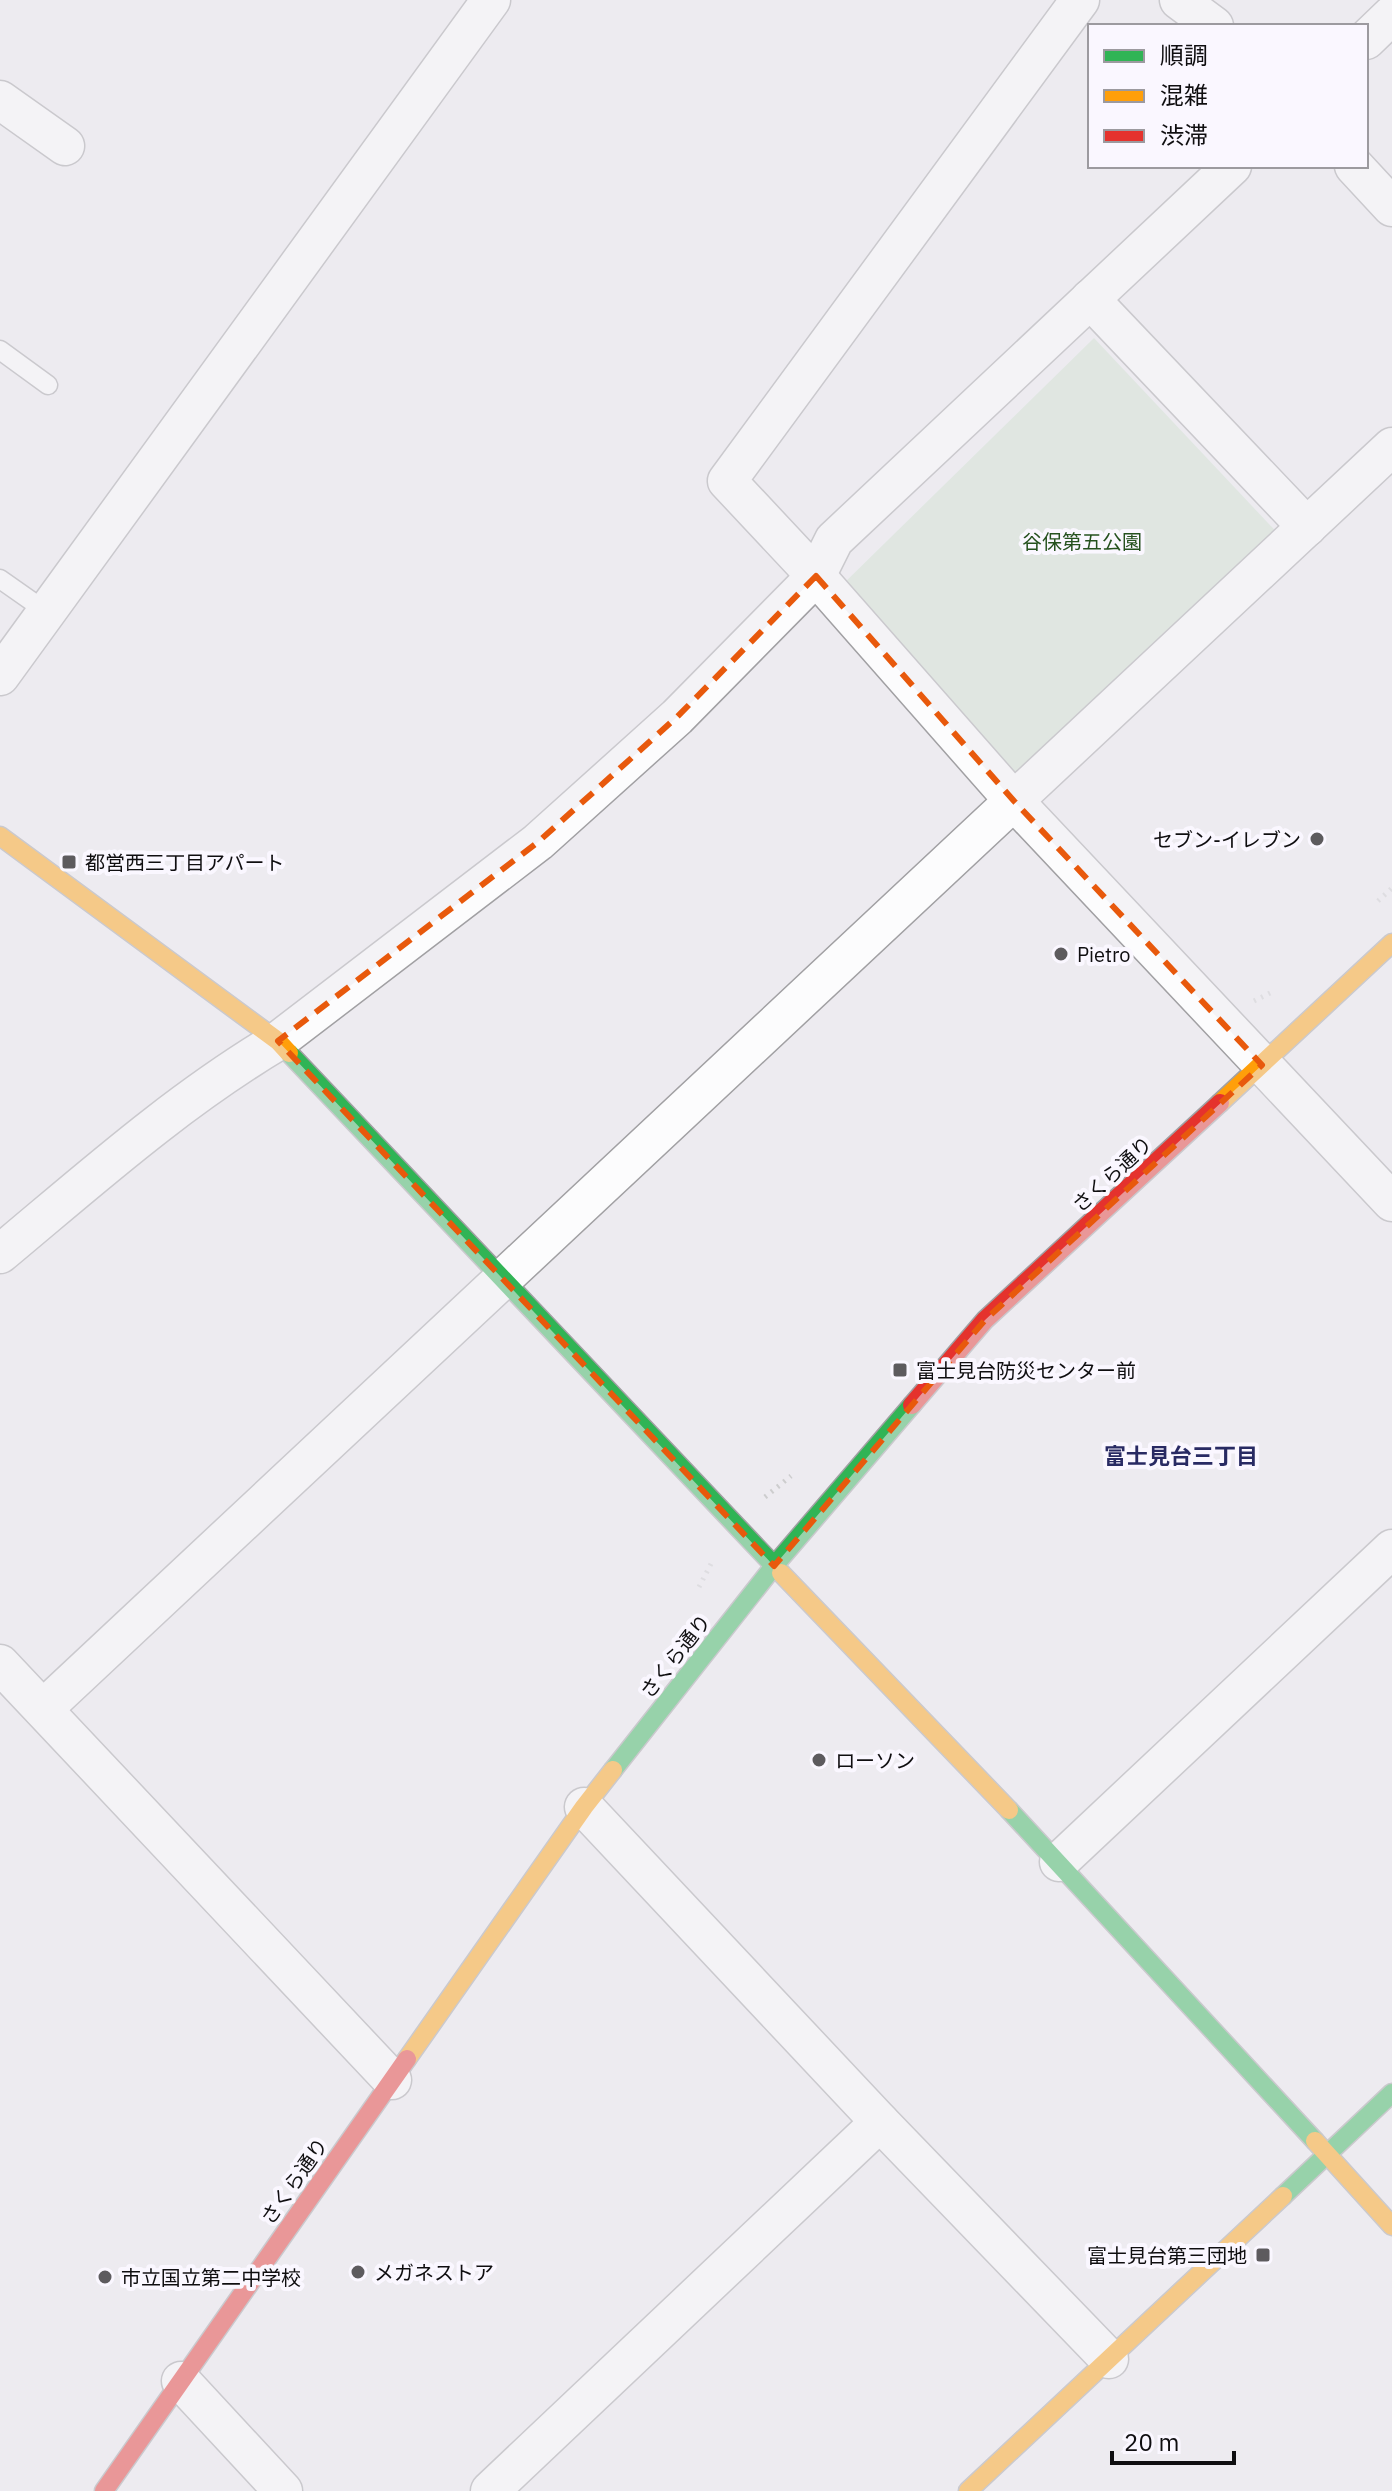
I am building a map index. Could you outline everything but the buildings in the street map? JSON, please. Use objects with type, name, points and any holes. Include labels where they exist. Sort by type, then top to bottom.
[{"type":"street","points":[[0,676],[491,0]]},
{"type":"street","points":[[1080,0],[727,481],[816,576],[1014,801],[1392,1202]]},
{"type":"street","points":[[1179,0],[1211,24]]},
{"type":"street","points":[[1368,38],[1392,15]]},
{"type":"street","points":[[0,100],[65,146]]},
{"type":"street","points":[[0,1254],[151,1127],[278,1041],[538,842],[677,717],[816,576],[834,540],[1230,168]]},
{"type":"street","points":[[1356,168],[1392,207]]},
{"type":"street","points":[[1090,299],[1307,527]]},
{"type":"street","points":[[43,1709],[1392,447]]},
{"type":"street","points":[[0,836],[278,1041],[774,1566],[1059,1862],[1392,2226]]},
{"type":"street","name":"さくら通り","points":[[104,2491],[584,1807],[774,1566],[985,1320],[1392,943]]},
{"type":"street","points":[[1059,1862],[1392,1549]]},
{"type":"street","points":[[0,1664],[392,2080]]},
{"type":"street","points":[[584,1807],[880,2122],[1109,2359]]},
{"type":"street","points":[[968,2491],[1392,2093]]},
{"type":"street","points":[[490,2491],[880,2122]]},
{"type":"street","points":[[181,2381],[283,2491]]},
{"type":"lane","points":[[0,350],[48,385]]},
{"type":"lane","points":[[0,579],[47,612]]},
{"type":"path","points":[[758,1502],[786,1480]]},
{"type":"path","points":[[699,1587],[719,1548]]},
{"type":"highlighted area","points":[[816,576],[1014,801],[1262,1065],[985,1320],[774,1566],[278,1041],[538,842],[677,717]]},
{"type":"green space","name":"谷保第五公園","points":[[1094,338],[1284,540],[1019,786],[838,589]]},
{"type":"traffic: fast","points":[[289,1053],[781,1573]]},
{"type":"traffic: fast","points":[[613,1770],[774,1566],[912,1405]]},
{"type":"traffic: fast","points":[[1009,1810],[1315,2141]]},
{"type":"traffic: fast","points":[[1283,2196],[1392,2093]]},
{"type":"traffic: slow","points":[[0,836],[278,1041],[289,1053]]},
{"type":"traffic: slow","points":[[1220,1103],[1392,943]]},
{"type":"traffic: slow","points":[[781,1573],[1009,1810]]},
{"type":"traffic: slow","points":[[407,2059],[613,1770]]},
{"type":"traffic: slow","points":[[1315,2141],[1392,2226]]},
{"type":"traffic: slow","points":[[968,2491],[1283,2196]]},
{"type":"traffic: jam","points":[[912,1405],[985,1320],[1220,1103]]},
{"type":"traffic: jam","points":[[104,2491],[407,2059]]},
{"type":"place","name":"セブン-イレブン","points":[[1317,839]]},
{"type":"place","name":"都営西三丁目アパート","points":[[69,862]]},
{"type":"place","name":"Pietro","points":[[1061,954]]},
{"type":"place","name":"富士見台防災センター前","points":[[900,1370]]},
{"type":"place","name":"ローソン","points":[[819,1760]]},
{"type":"place","name":"富士見台第三団地","points":[[1263,2255]]},
{"type":"place","name":"メガネストア","points":[[358,2272]]},
{"type":"place","name":"市立国立第二中学校","points":[[105,2277]]},
{"type":"district","name":"富士見台三丁目","points":[[1181,1455]]}]
